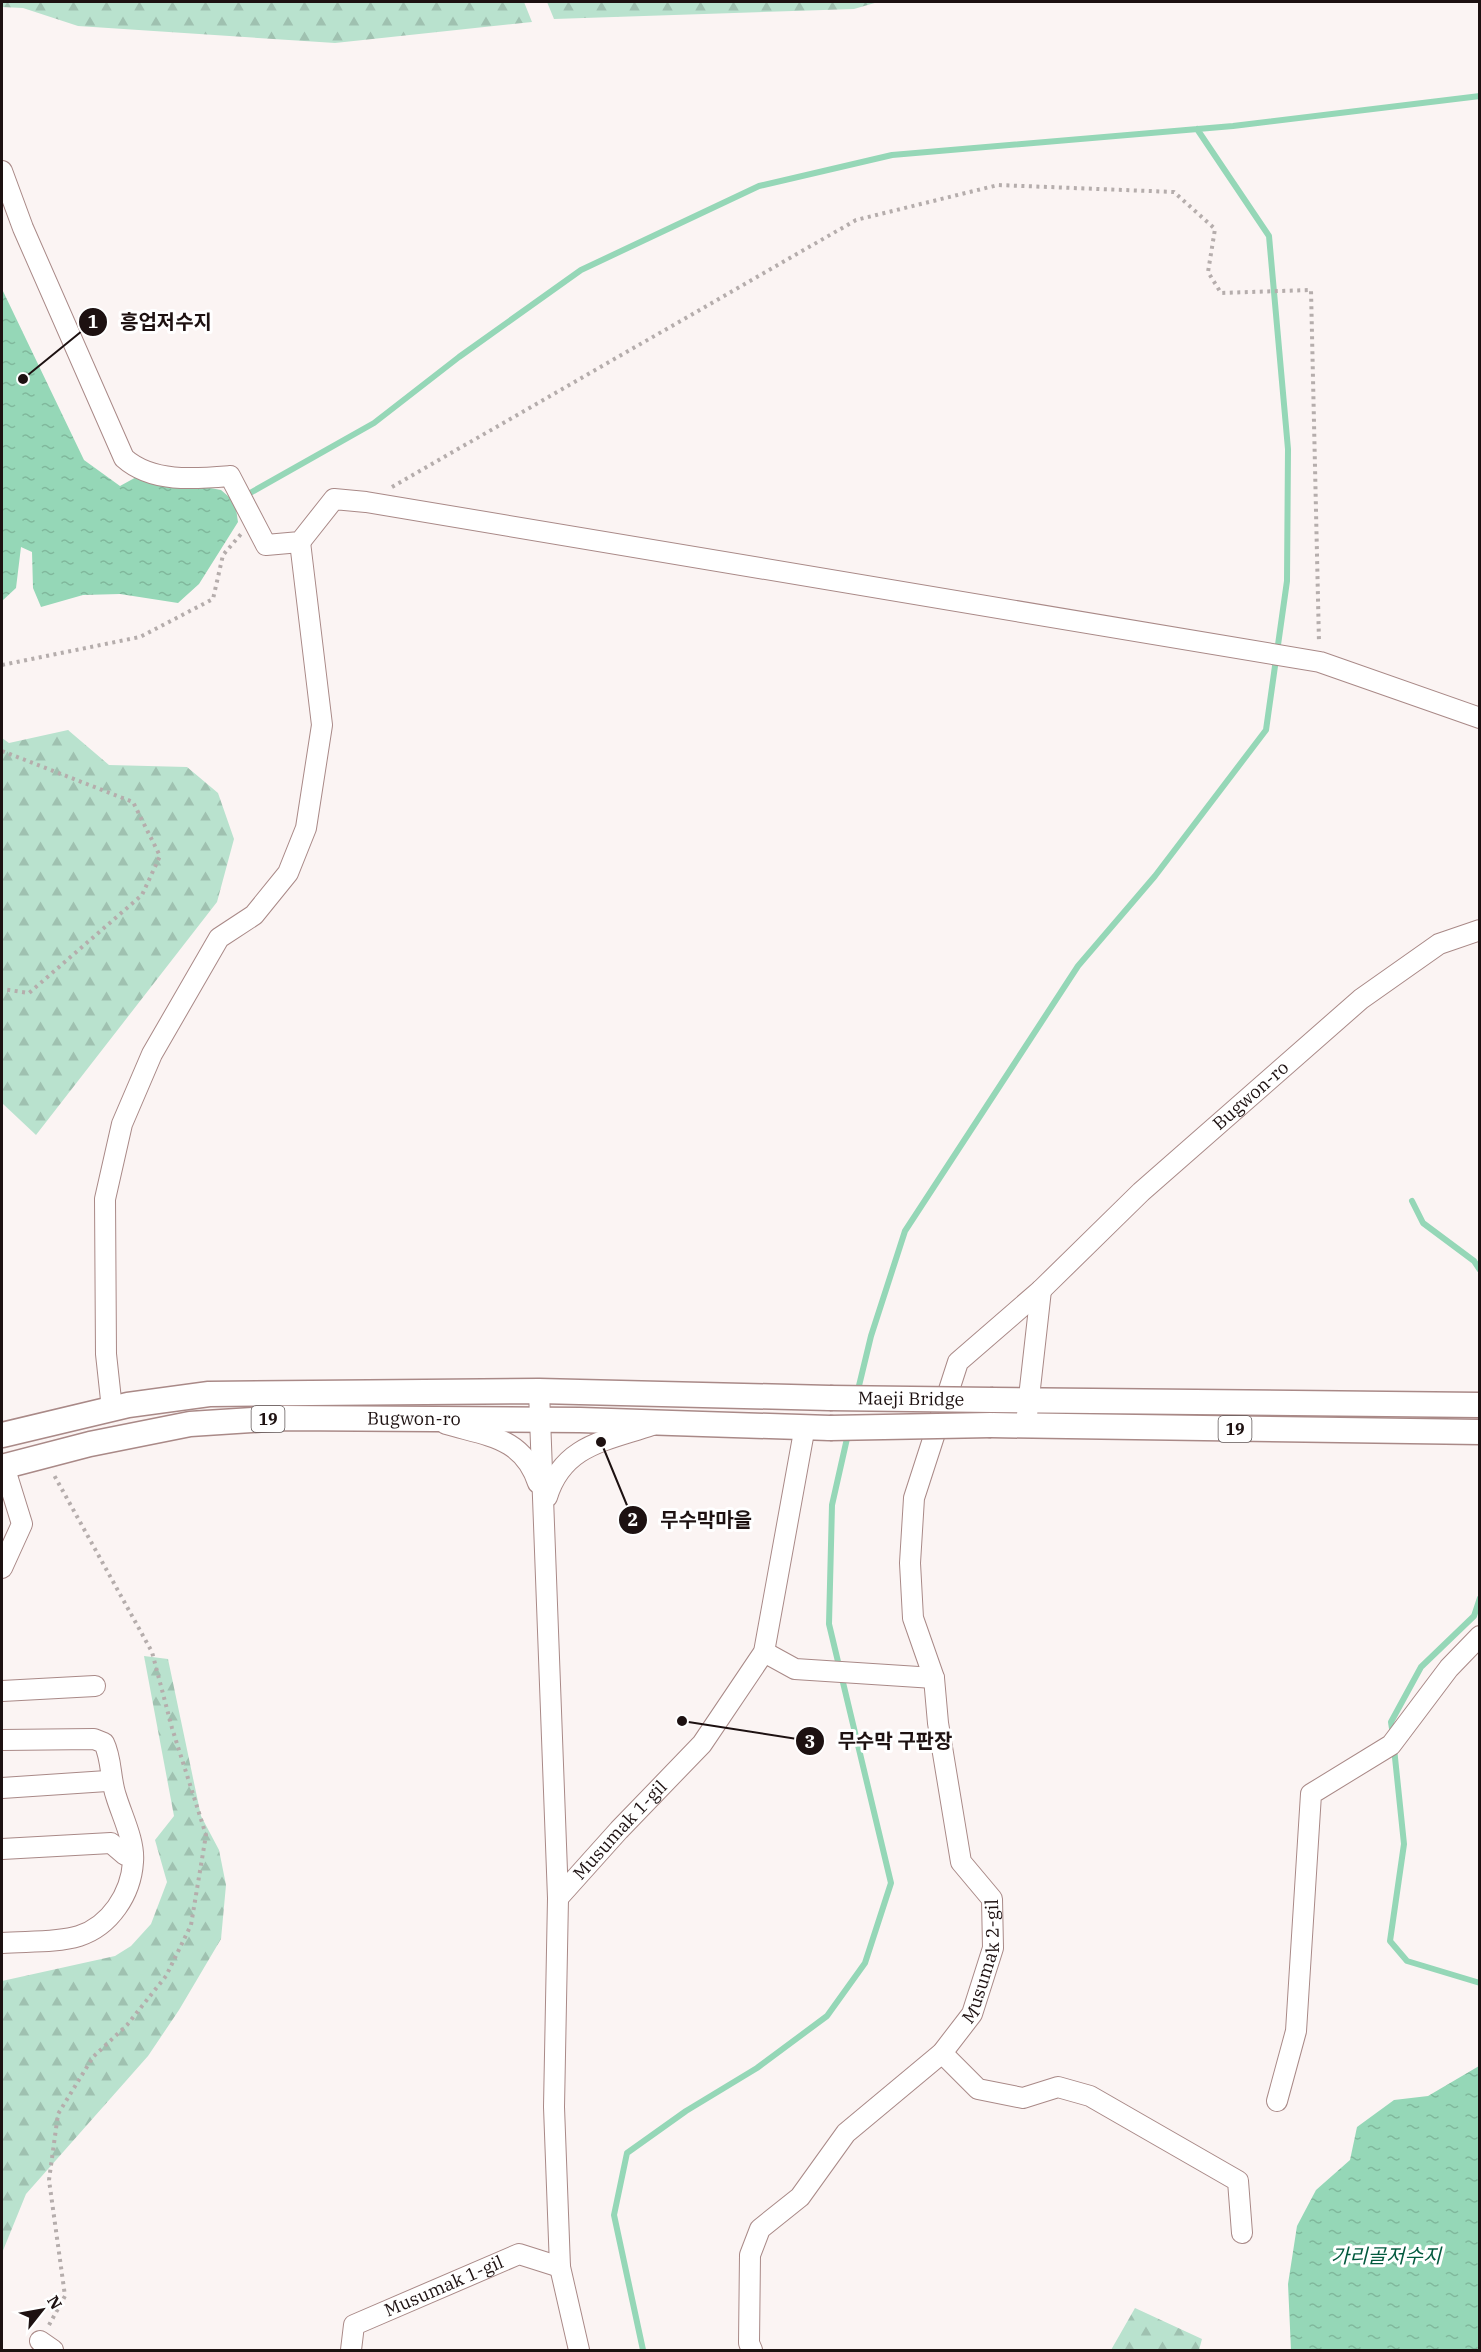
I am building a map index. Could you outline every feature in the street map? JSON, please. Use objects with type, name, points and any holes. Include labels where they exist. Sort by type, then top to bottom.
[{"type":"main road","name":"Bugwon-ro","points":[[2,1435],[112,1409],[209,1394],[539,1391],[830,1398]]},
{"type":"main road","name":"Maeji Bridge","points":[[830,1398],[1028,1400]]},
{"type":"main road","name":"19","points":[[1028,1400],[1479,1405]]},
{"type":"main road","name":"Bugwon-ro","points":[[2,1466],[90,1444],[190,1424],[283,1418],[661,1422],[830,1428]]},
{"type":"main road","name":"Maeji Bridge","points":[[830,1428],[1026,1426]]},
{"type":"main road","name":"19","points":[[1026,1426],[1479,1432]]},
{"type":"street","points":[[2,171],[23,228],[124,458],[136,469],[184,479],[230,476],[254,518],[266,545],[300,542]]},
{"type":"street","points":[[112,1409],[106,1354],[105,1199],[122,1124],[152,1054],[219,938],[254,915],[288,873],[306,828],[322,725],[300,542],[334,500],[366,502],[1256,650],[1313,661],[1479,718]]},
{"type":"street","name":"Bugwon-ro","points":[[1041,1290],[1141,1192],[1361,999],[1439,944],[1479,930]]},
{"type":"street","points":[[1026,1426],[1041,1290]]},
{"type":"street","name":"Musumak 2-gil","points":[[752,2350],[749,2343],[750,2255],[760,2229],[800,2197],[846,2133],[942,2053],[972,2014],[993,1948],[992,1899],[961,1862],[938,1723],[934,1678],[913,1618],[910,1563],[914,1498],[958,1362],[1041,1290]]},
{"type":"street","points":[[539,1391],[545,1503],[558,1898],[554,2107],[560,2267],[579,2350]]},
{"type":"street","points":[[435,1420],[499,1439],[519,1450],[532,1464],[545,1503]]},
{"type":"street","points":[[545,1503],[559,1469],[575,1453],[661,1422]]},
{"type":"street","name":"Musumak 1-gil","points":[[558,1898],[702,1743],[764,1652],[805,1426]]},
{"type":"street","points":[[2,1466],[22,1524],[2,1568]]},
{"type":"street","points":[[1277,2101],[1296,2031],[1311,1794],[1390,1745],[1449,1668],[1479,1636]]},
{"type":"street","points":[[764,1652],[795,1669],[934,1678]]},
{"type":"street","points":[[2,1691],[96,1686]]},
{"type":"street","points":[[2,1740],[94,1739],[104,1743],[108,1751],[111,1779],[128,1834],[122,1901],[113,1913],[92,1930],[78,1936],[2,1943]]},
{"type":"street","points":[[2,1748],[94,1745],[104,1753],[106,1777],[126,1852],[124,1887],[109,1911],[90,1926],[78,1931],[2,1936]]},
{"type":"street","points":[[2,1780],[106,1777]]},
{"type":"street","points":[[2,1788],[106,1777]]},
{"type":"street","points":[[2,1849],[111,1843],[126,1852]]},
{"type":"street","points":[[942,2053],[978,2090],[1023,2098],[1058,2087],[1090,2096],[1238,2181],[1242,2233]]},
{"type":"street","name":"Musumak 1-gil","points":[[351,2350],[354,2325],[519,2254],[560,2267]]},
{"type":"path","points":[[366,502],[856,220],[998,185],[1174,192],[1215,229],[1208,272],[1221,293],[1311,290],[1313,661]]},
{"type":"path","points":[[2,665],[140,637],[213,599],[223,555],[254,518]]},
{"type":"path","points":[[2,750],[133,802],[160,856],[142,895],[29,993],[2,989]]},
{"type":"green space","points":[[2,2],[524,2],[532,22],[335,43],[78,26],[23,8],[2,7]]},
{"type":"green space","points":[[547,2],[878,2],[854,9],[554,19]]},
{"type":"green space","points":[[68,730],[109,765],[187,767],[218,793],[234,839],[217,902],[36,1135],[2,1103],[2,738],[9,743]]},
{"type":"green space","points":[[144,1656],[168,1659],[201,1816],[219,1850],[226,1885],[221,1939],[179,2010],[148,2056],[26,2194],[2,2253],[2,1981],[115,1956],[131,1946],[151,1924],[167,1882],[155,1840],[174,1816]]},
{"type":"green space","points":[[1135,2308],[1202,2339],[1199,2350],[1111,2350]]},
{"type":"water","points":[[2,289],[84,460],[120,486],[140,475],[221,490],[235,502],[238,522],[199,584],[178,603],[120,594],[83,595],[41,607],[33,588],[32,552],[21,547],[16,588],[2,601]]},
{"type":"water","name":"가리골저수지","points":[[1479,2066],[1479,2350],[1291,2350],[1288,2284],[1297,2226],[1316,2190],[1350,2160],[1357,2127],[1394,2100],[1428,2096]]},
{"type":"waterway","points":[[243,497],[374,423],[459,357],[581,270],[759,186],[892,155],[1233,126],[1480,96]]},
{"type":"waterway","points":[[857,1394],[871,1336],[905,1231],[1078,966],[1155,876],[1266,730],[1287,581],[1288,449],[1269,236],[1197,129]]},
{"type":"waterway","points":[[1412,1201],[1423,1223],[1474,1261],[1480,1270]]},
{"type":"waterway","points":[[643,2350],[614,2215],[627,2153],[686,2111],[757,2068],[827,2016],[865,1963],[891,1883],[829,1624],[832,1505],[848,1434]]},
{"type":"waterway","points":[[1393,1735],[1391,1722],[1421,1667],[1474,1616],[1480,1598]]},
{"type":"waterway","points":[[1394,1748],[1404,1844],[1390,1941],[1407,1961],[1480,1983]]},
{"type":"place","name":"흥업저수지","points":[[23,379]]},
{"type":"place","name":"무수막마을","points":[[601,1442]]},
{"type":"place","name":"무수막 구판장","points":[[682,1721]]}]
